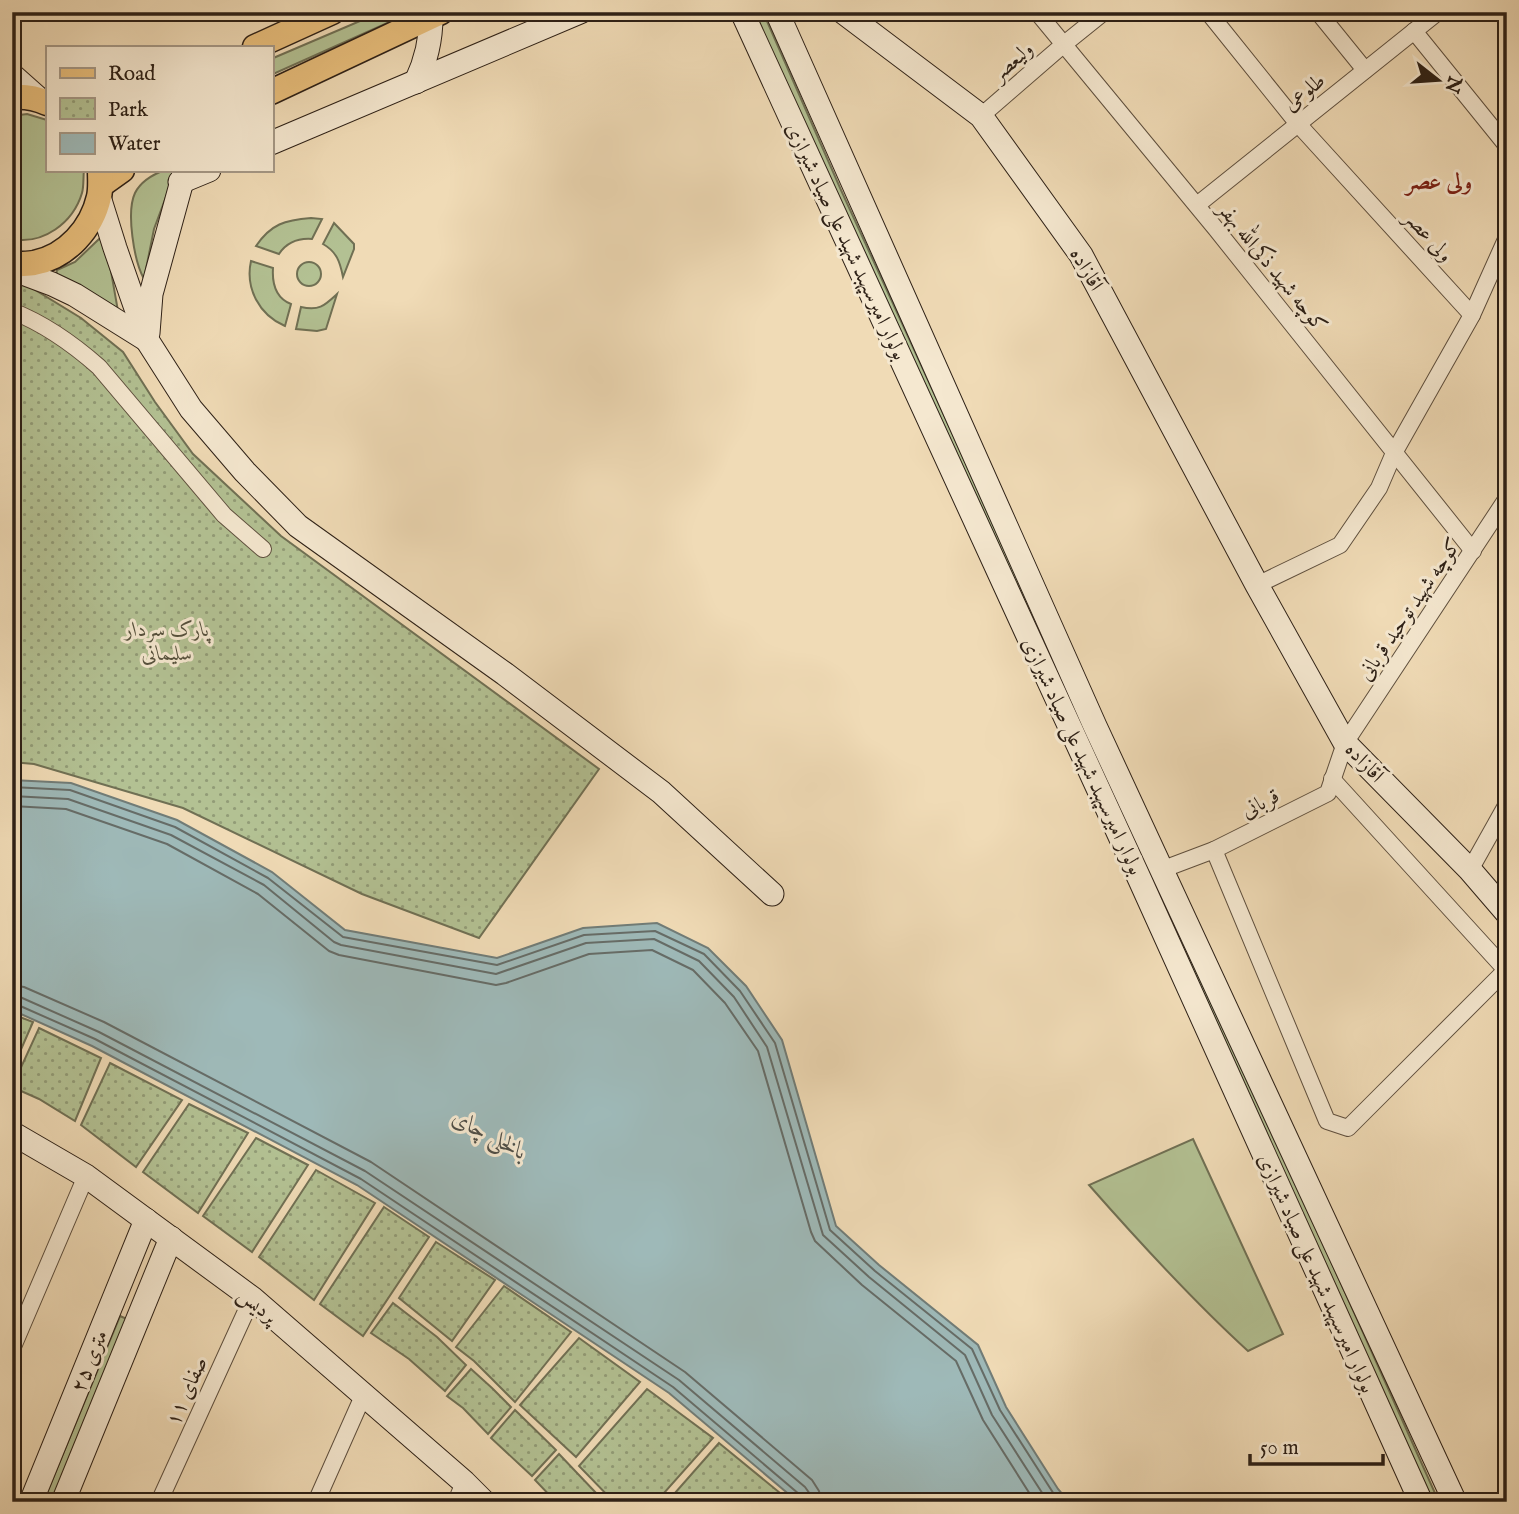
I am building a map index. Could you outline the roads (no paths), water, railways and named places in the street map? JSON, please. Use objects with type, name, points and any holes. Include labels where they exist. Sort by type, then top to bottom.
[{"type":"main road","points":[[257,46],[332,12]]},
{"type":"main road","points":[[273,91],[436,15]]},
{"type":"main road","points":[[12,97],[43,101]]},
{"type":"main road","points":[[12,267],[36,263],[58,254],[77,239],[91,219],[100,184],[119,172]]},
{"type":"street","points":[[273,142],[580,12]]},
{"type":"street","name":"بولوار امیرسپهبد شهید علی صیاد شیرازی","points":[[742,12],[1140,880],[1421,1502]]},
{"type":"street","name":"بولوار امیرسپهبد شهید علی صیاد شیرازی","points":[[777,12],[1095,726],[1455,1502]]},
{"type":"street","name":"آقازاده","points":[[843,12],[981,116],[1081,255],[1257,585],[1345,743],[1470,870],[1507,913]]},
{"type":"street","name":"کوچه شهید ذکی‌الله بهفر","points":[[1037,12],[1197,205],[1473,551]]},
{"type":"street","name":"ولیعصر","points":[[981,116],[1104,12]]},
{"type":"street","name":"ولی عصر","points":[[1208,12],[1298,124],[1472,315]]},
{"type":"street","points":[[1318,12],[1365,70]]},
{"type":"street","name":"طلوعی","points":[[1197,205],[1438,12]]},
{"type":"street","points":[[416,82],[428,51],[436,15]]},
{"type":"street","points":[[1414,31],[1507,146]]},
{"type":"street","points":[[12,75],[43,101]]},
{"type":"street","points":[[147,340],[151,294],[182,176],[200,172]]},
{"type":"street","points":[[100,184],[115,248],[147,340],[191,409],[245,472],[298,526],[505,674],[661,792],[772,894]]},
{"type":"street","points":[[1257,585],[1340,545],[1379,488],[1394,453],[1472,315],[1507,237]]},
{"type":"street","points":[[12,267],[75,295],[147,340]]},
{"type":"street","points":[[12,311],[60,336],[99,368],[224,515],[263,549]]},
{"type":"street","name":"کوچه شهید توحید قربانی","points":[[1345,743],[1507,498]]},
{"type":"street","name":"قربانی","points":[[1161,870],[1214,850],[1328,793],[1345,743]]},
{"type":"street","points":[[1214,850],[1327,1121],[1348,1128],[1506,970],[1332,779]]},
{"type":"street","points":[[1470,870],[1507,804]]},
{"type":"street","points":[[1140,880],[1161,870]]},
{"type":"street","name":"پردیس","points":[[12,1133],[86,1176],[252,1298],[363,1396],[460,1492],[484,1502]]},
{"type":"street","points":[[12,1349],[86,1176]]},
{"type":"street","name":"۲۵ متری","points":[[31,1502],[146,1220]]},
{"type":"street","name":"۲۵ متری","points":[[63,1502],[171,1238]]},
{"type":"street","name":"صفای ۱۱","points":[[159,1502],[252,1298]]},
{"type":"street","points":[[316,1502],[363,1396]]},
{"type":"water","name":"بالخلی چای","points":[[12,780],[71,783],[177,820],[272,872],[345,930],[497,958],[583,928],[657,923],[708,948],[746,986],[782,1040],[836,1226],[879,1265],[978,1345],[1006,1407],[1069,1502],[798,1502],[669,1393],[357,1185],[92,1046],[12,1010]]},
{"type":"district","name":"ولی عصر","points":[[1439,181]]},
{"type":"park label","name":"پارک سردار سلیمانی","points":[[167,641]]}]
